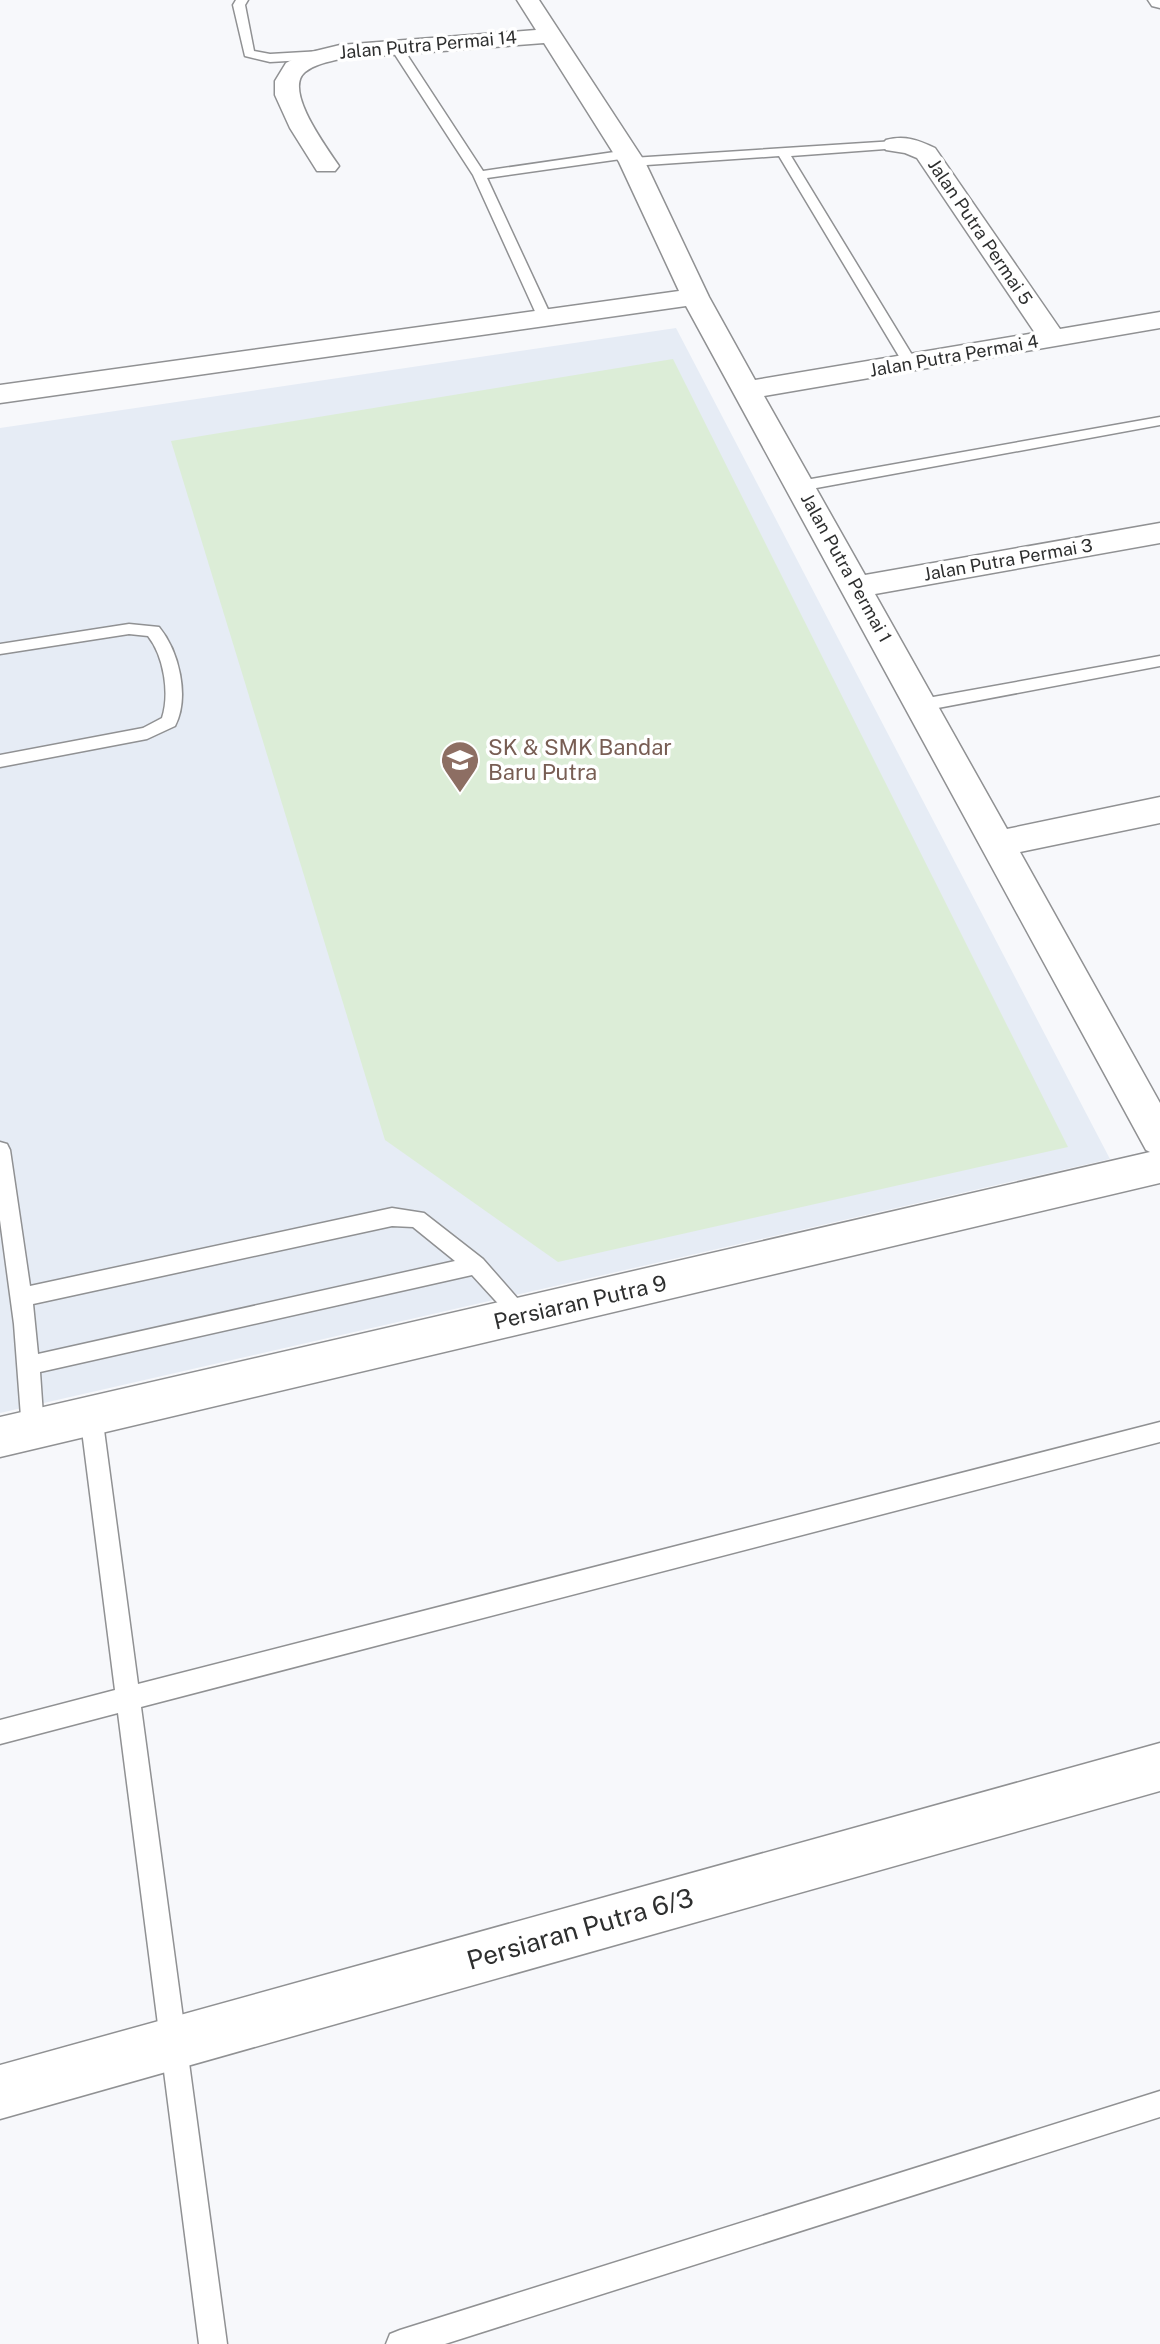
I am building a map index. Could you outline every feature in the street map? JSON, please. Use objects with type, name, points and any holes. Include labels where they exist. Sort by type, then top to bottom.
[{"type":"street","name":"Jalan Putra Permai 1","points":[[528,0],[630,158],[695,297],[1160,1139]]},
{"type":"street","name":"Jalan Putra Permai 14","points":[[314,57],[396,47],[550,36]]},
{"type":"street","points":[[314,57],[294,67],[287,76],[285,86],[287,99],[326,166]]},
{"type":"street","name":"Jalan Putra Permai 5","points":[[895,145],[909,145],[926,153],[1053,339]]},
{"type":"street","points":[[0,394],[695,297]]},
{"type":"street","name":"Jalan Putra Permai 4","points":[[747,390],[1160,320]]},
{"type":"street","name":"Jalan Putra Permai 3","points":[[857,587],[1160,533]]},
{"type":"street","points":[[999,844],[1160,810]]},
{"type":"street","name":"Persiaran Putra 9","points":[[16,1434],[1160,1166]]},
{"type":"street","name":"Persiaran Putra 6/3","points":[[0,2092],[1160,1767]]},
{"type":"lane","points":[[242,0],[239,5],[246,49],[254,56],[314,57]]},
{"type":"lane","points":[[396,47],[479,175],[545,318]]},
{"type":"lane","points":[[479,175],[630,158],[783,153],[895,145]]},
{"type":"lane","points":[[783,153],[910,363]]},
{"type":"lane","points":[[800,486],[1160,421]]},
{"type":"lane","points":[[0,649],[129,629],[153,631],[164,644],[175,706],[169,722],[147,733],[0,761]]},
{"type":"lane","points":[[922,705],[1160,661]]},
{"type":"lane","points":[[0,1150],[31,1365],[16,1434]]},
{"type":"lane","points":[[23,1297],[392,1217],[417,1219],[476,1265],[521,1315]]},
{"type":"lane","points":[[31,1365],[476,1265]]},
{"type":"lane","points":[[91,1415],[213,2344]]},
{"type":"lane","points":[[0,1732],[1160,1432]]},
{"type":"lane","points":[[400,2344],[1160,2104]]},
{"type":"shaded area","name":"SK & SMK Bandar Baru Putra","points":[[676,328],[1110,1159],[0,1413],[0,428]]},
{"type":"green space","points":[[673,359],[1068,1147],[558,1262],[385,1140],[171,441]]},
{"type":"place","name":"SK & SMK Bandar Baru Putra","points":[[460,794]]}]
